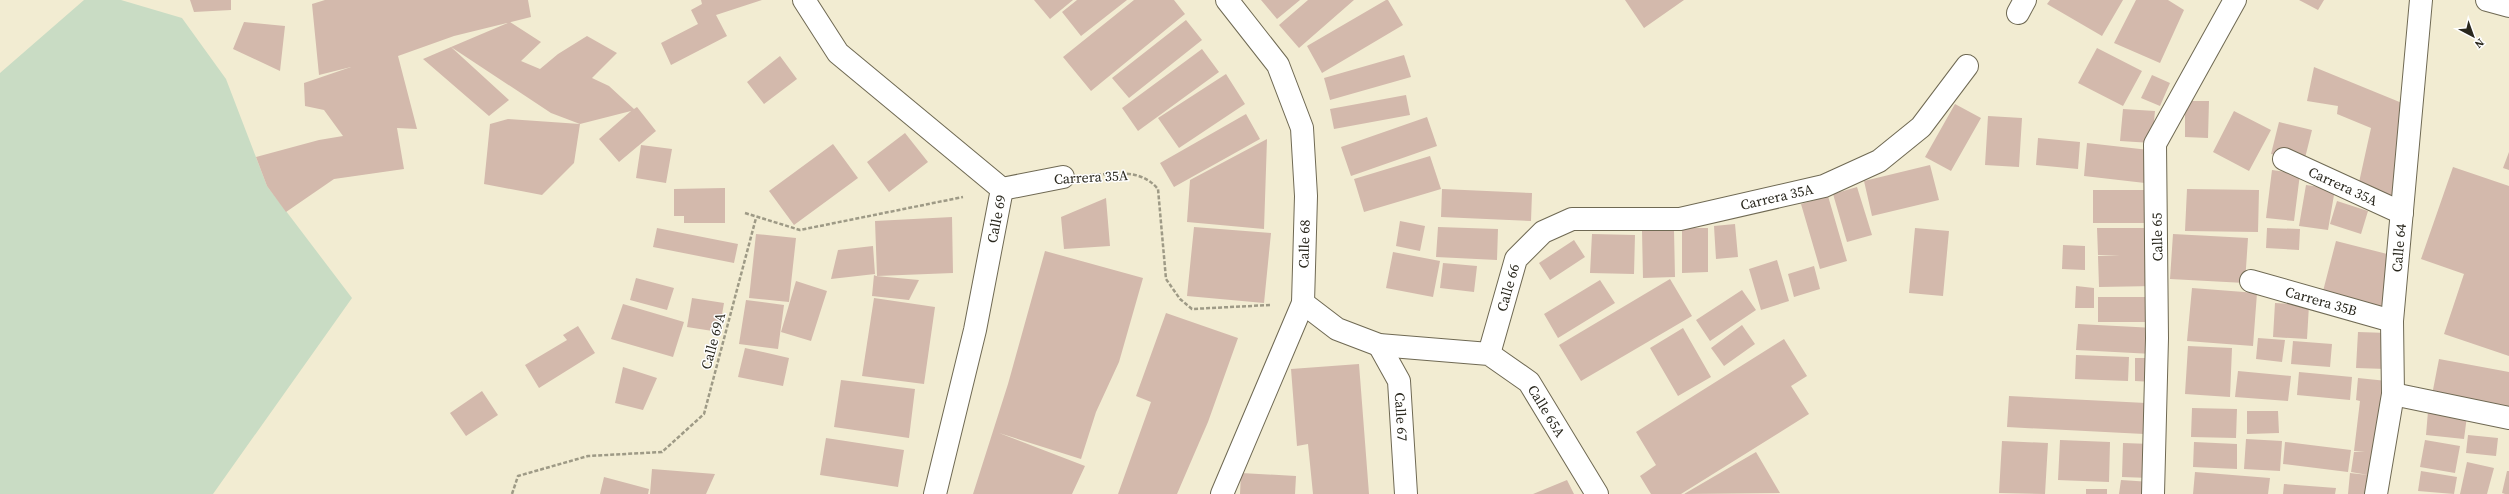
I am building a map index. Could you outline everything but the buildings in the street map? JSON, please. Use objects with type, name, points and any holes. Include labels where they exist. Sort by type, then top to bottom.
[{"type":"street","name":"Calle 69","points":[[804,0],[838,53],[1002,189],[975,330],[935,494]]},
{"type":"street","name":"Calle 68","points":[[1222,494],[1303,303],[1306,196],[1302,128],[1278,65],[1227,0]]},
{"type":"street","name":"Calle 65","points":[[2153,494],[2157,330],[2155,144],[2235,0]]},
{"type":"street","name":"Calle 64","points":[[2376,494],[2393,394],[2392,321],[2421,0]]},
{"type":"street","points":[[2487,0],[2509,6]]},
{"type":"street","name":"Carrera 35A","points":[[1543,232],[1572,219],[1680,219],[1824,186],[1879,161],[1921,127],[1967,66]]},
{"type":"street","name":"Carrera 35A","points":[[2284,159],[2402,213]]},
{"type":"street","name":"Carrera 35A","points":[[1002,189],[1063,177]]},
{"type":"street","name":"Calle 66","points":[[1489,354],[1516,259],[1543,232]]},
{"type":"street","name":"Carrera 35B","points":[[2251,281],[2392,321]]},
{"type":"street","points":[[1303,303],[1337,329],[1380,345],[1489,354]]},
{"type":"street","name":"Calle 67","points":[[1380,345],[1399,381],[1406,494]]},
{"type":"street","name":"Calle 65A","points":[[1489,354],[1529,382],[1597,494]]},
{"type":"street","points":[[2393,394],[2509,418]]},
{"type":"path","name":"Carrera 35A","points":[[1063,177],[1130,173],[1150,179],[1158,188],[1166,279],[1180,299],[1192,308],[1303,303]]},
{"type":"path","points":[[745,214],[800,230],[1002,189]]},
{"type":"path","name":"Calle 69A","points":[[512,494],[518,476],[588,456],[662,452],[704,414],[756,218]]},
{"type":"green space","points":[[84,0],[121,0],[182,18],[226,79],[267,186],[352,298],[213,494],[0,494],[0,73]]}]
